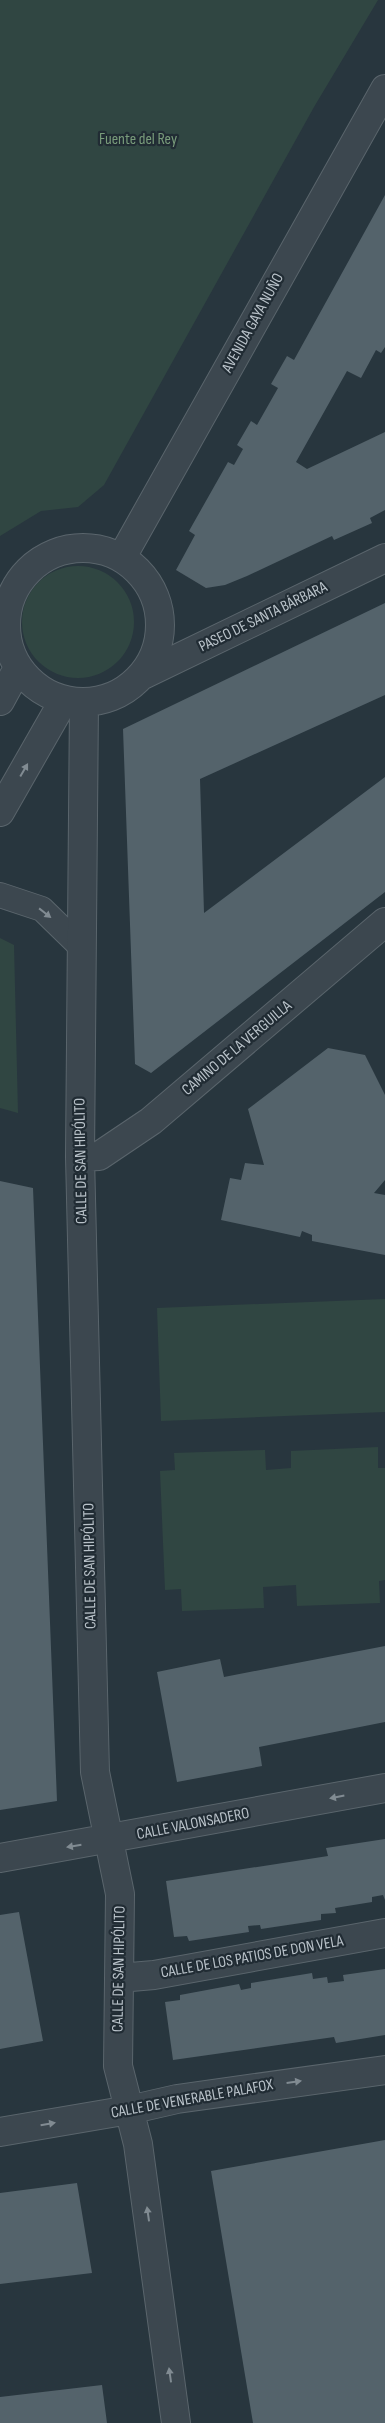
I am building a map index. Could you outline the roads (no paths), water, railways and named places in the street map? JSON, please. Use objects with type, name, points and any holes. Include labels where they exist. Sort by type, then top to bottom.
[{"type":"street","name":"AVENIDA GAYA NUÑO","points":[[122,557],[385,89]]},
{"type":"street","points":[[73,547],[98,548],[122,557],[139,572],[152,590],[160,612],[157,642],[153,657],[141,676],[125,690],[105,699],[74,701],[46,693],[30,682],[18,668],[7,642],[5,614],[7,588],[29,568],[50,554],[73,547]]},
{"type":"street","name":"PASEO DE SANTA BÁRBARA","points":[[141,676],[385,558]]},
{"type":"street","points":[[0,701],[18,668]]},
{"type":"street","points":[[0,812],[74,701]]},
{"type":"street","name":"CALLE DE SAN HIPÓLITO","points":[[74,701],[81,947],[80,1157],[95,1772],[120,1894],[118,2066],[138,2144],[176,2423]]},
{"type":"street","name":"CAMINO DE LA VERGUILLA","points":[[80,1157],[99,1156],[151,1121],[385,922]]},
{"type":"street","name":"CALLE VALONSADERO","points":[[0,1858],[108,1840],[385,1788]]},
{"type":"street","name":"CALLE DE LOS PATIOS DE DON VELA","points":[[119,1978],[154,1975],[385,1933]]},
{"type":"street","name":"CALLE DE VENERABLE PALAFOX","points":[[0,2132],[129,2110],[177,2099],[385,2070]]},
{"type":"lane","points":[[0,896],[42,909],[81,947]]},
{"type":"park label","name":"Fuente del Rey","points":[[138,139]]}]
